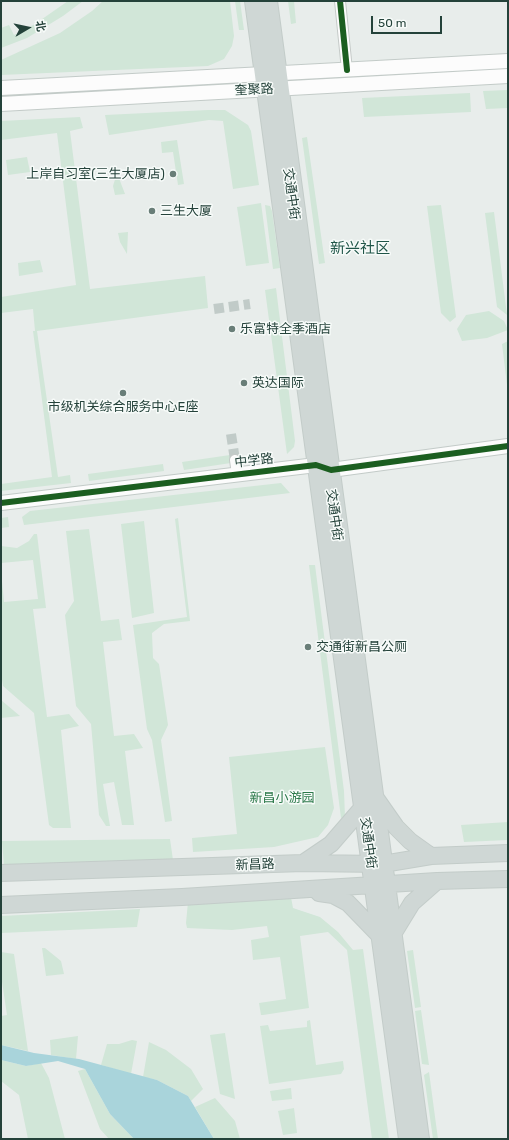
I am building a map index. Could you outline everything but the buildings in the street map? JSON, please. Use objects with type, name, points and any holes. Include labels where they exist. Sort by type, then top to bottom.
[{"type":"main road","name":"交通中街","points":[[253,1],[272,81]]},
{"type":"main road","name":"交通中街","points":[[269,1],[272,81],[380,885],[406,1139]]},
{"type":"main road","name":"奎聚路","points":[[1,104],[272,81],[347,70],[508,61]]},
{"type":"main road","name":"奎聚路","points":[[1,88],[508,76]]},
{"type":"main road","name":"中学路","points":[[1,503],[237,474],[324,467],[508,446]]},
{"type":"main road","points":[[303,863],[330,844],[368,801],[410,841],[431,856]]},
{"type":"main road","name":"新昌路","points":[[1,873],[303,863],[377,864],[431,856],[508,853]]},
{"type":"main road","name":"新昌路","points":[[1,904],[182,897],[437,881],[508,879]]},
{"type":"main road","points":[[302,890],[333,895],[348,903],[386,935],[412,903],[437,881]]},
{"type":"main road","name":"交通中街","points":[[386,935],[421,1139]]},
{"type":"street","points":[[340,1],[347,70]]},
{"type":"street","points":[[235,460],[237,474]]},
{"type":"green space","points":[[68,1],[83,1],[63,16],[27,38],[1,48],[1,28],[9,25],[14,35],[35,24]]},
{"type":"green space","points":[[103,1],[230,1],[234,36],[232,46],[224,59],[208,66],[1,75],[1,60],[60,33],[92,11]]},
{"type":"green space","points":[[235,1],[240,1],[244,30],[239,30]]},
{"type":"green space","points":[[288,1],[294,1],[296,23],[291,24]]},
{"type":"green space","points":[[508,90],[508,108],[486,109],[483,91]]},
{"type":"green space","points":[[470,93],[471,112],[364,117],[362,98]]},
{"type":"green space","points":[[225,110],[248,125],[251,131],[259,185],[233,189],[223,121],[209,120],[109,135],[105,115]]},
{"type":"green space","points":[[80,117],[83,128],[70,131],[90,289],[205,276],[208,308],[37,331],[58,477],[70,475],[71,483],[1,491],[1,484],[52,477],[33,331],[35,331],[33,309],[1,313],[1,297],[76,285],[57,133],[1,140],[1,121]]},
{"type":"green space","points":[[307,137],[325,263],[319,264],[302,138]]},
{"type":"green space","points":[[177,140],[184,184],[178,185],[173,152],[162,153],[161,142]]},
{"type":"green space","points":[[27,157],[30,172],[8,175],[6,160]]},
{"type":"green space","points":[[117,173],[125,194],[115,195],[113,186]]},
{"type":"green space","points":[[261,203],[269,263],[246,266],[237,207]]},
{"type":"green space","points":[[265,205],[270,206],[272,211],[280,268],[273,269]]},
{"type":"green space","points":[[441,205],[456,317],[450,322],[441,313],[427,206]]},
{"type":"green space","points":[[494,212],[507,315],[497,307],[485,213]]},
{"type":"green space","points":[[128,232],[127,254],[120,242],[118,233]]},
{"type":"green space","points":[[40,260],[43,272],[19,276],[18,263]]},
{"type":"green space","points":[[276,288],[295,441],[294,447],[287,454],[265,290]]},
{"type":"green space","points":[[489,311],[504,321],[508,330],[487,338],[462,341],[457,329],[466,315]]},
{"type":"green space","points":[[508,341],[508,393],[502,344]]},
{"type":"green space","points":[[270,453],[270,457],[240,462],[241,459]]},
{"type":"green space","points":[[230,455],[231,463],[184,470],[182,462]]},
{"type":"green space","points":[[163,464],[164,471],[89,481],[88,474]]},
{"type":"green space","points":[[281,483],[290,493],[24,525],[22,517],[30,511]]},
{"type":"green space","points":[[8,517],[9,527],[1,528],[1,518]]},
{"type":"green space","points":[[178,518],[190,621],[164,624],[152,633],[153,658],[159,664],[168,725],[161,740],[172,821],[165,822],[152,740],[147,729],[133,625],[187,617],[175,519]]},
{"type":"green space","points":[[144,521],[154,613],[132,618],[121,524]]},
{"type":"green space","points":[[89,529],[101,621],[119,619],[122,640],[103,642],[114,736],[134,734],[143,748],[125,751],[134,825],[122,825],[114,782],[103,784],[110,826],[106,826],[99,815],[91,724],[76,706],[65,615],[74,601],[66,531]]},
{"type":"green space","points":[[34,534],[37,534],[46,608],[33,609],[47,717],[69,714],[79,726],[61,730],[71,828],[53,828],[49,825],[34,713],[3,686],[1,674],[1,571],[4,602],[38,599],[33,560],[1,563],[1,546],[17,548],[29,541]]},
{"type":"green space","points":[[309,565],[315,565],[344,791],[345,817],[341,818]]},
{"type":"green space","points":[[1,700],[20,716],[1,718]]},
{"type":"green space","name":"新昌小游园","points":[[325,747],[334,808],[328,825],[318,837],[274,847],[193,852],[192,838],[237,834],[229,757]]},
{"type":"green space","points":[[508,822],[508,840],[464,842],[461,825]]},
{"type":"green space","points":[[170,839],[173,860],[4,866],[2,841]]},
{"type":"green space","points":[[291,897],[293,908],[320,917],[338,932],[353,950],[363,949],[389,1139],[372,1139],[347,950],[328,932],[300,936],[309,1008],[261,1015],[259,1003],[286,999],[280,957],[253,960],[251,940],[269,937],[267,926],[232,930],[187,928],[188,902]]},
{"type":"green space","points":[[140,909],[137,927],[1,933],[1,916]]},
{"type":"green space","points":[[42,948],[45,948],[61,961],[64,974],[46,976]]},
{"type":"green space","points":[[413,950],[421,1007],[415,1008],[407,951]]},
{"type":"green space","points":[[1,952],[14,954],[28,1051],[1,1045],[1,1016],[7,1015],[1,975]]},
{"type":"green space","points":[[421,1010],[429,1065],[422,1064],[415,1011]]},
{"type":"green space","points":[[310,1020],[316,1065],[343,1061],[344,1069],[341,1074],[269,1084],[260,1026],[268,1025],[270,1031],[307,1027],[307,1021]]},
{"type":"green space","points":[[225,1033],[235,1099],[220,1094],[210,1035]]},
{"type":"green space","points":[[78,1036],[76,1059],[51,1055],[50,1040]]},
{"type":"green space","points":[[132,1040],[137,1041],[131,1074],[101,1065],[107,1044],[119,1044]]},
{"type":"green space","points":[[149,1042],[166,1050],[191,1069],[203,1089],[191,1101],[188,1096],[157,1080],[143,1077]]},
{"type":"green space","points":[[1,1060],[26,1066],[41,1063],[49,1078],[65,1139],[28,1139],[19,1095],[1,1081]]},
{"type":"green space","points":[[85,1069],[110,1114],[134,1139],[109,1139],[100,1129],[78,1071]]},
{"type":"green space","points":[[429,1072],[438,1139],[433,1139],[424,1075]]},
{"type":"green space","points":[[291,1088],[292,1099],[272,1101],[270,1091]]},
{"type":"green space","points":[[215,1098],[235,1121],[240,1139],[214,1139],[195,1107]]},
{"type":"green space","points":[[294,1108],[297,1133],[283,1135],[278,1111]]},
{"type":"water","points":[[1,1045],[34,1053],[79,1059],[157,1080],[188,1096],[214,1139],[134,1139],[110,1114],[85,1069],[58,1061],[26,1066],[1,1060]]},
{"type":"tunnel","points":[[214,309],[250,304]]},
{"type":"tunnel","points":[[231,434],[235,460]]},
{"type":"cycle path","points":[[340,1],[347,70]]},
{"type":"cycle path","points":[[1,503],[316,465],[331,470],[508,446]]},
{"type":"place","name":"上岸自习室(三生大厦店)","points":[[173,174]]},
{"type":"place","name":"三生大厦","points":[[152,211]]},
{"type":"place","name":"乐富特全季酒店","points":[[232,329]]},
{"type":"place","name":"英达国际","points":[[244,383]]},
{"type":"place","name":"市级机关综合服务中心E座","points":[[123,393]]},
{"type":"place","name":"交通街新昌公厕","points":[[308,647]]},
{"type":"district","name":"新兴社区","points":[[360,249]]}]
